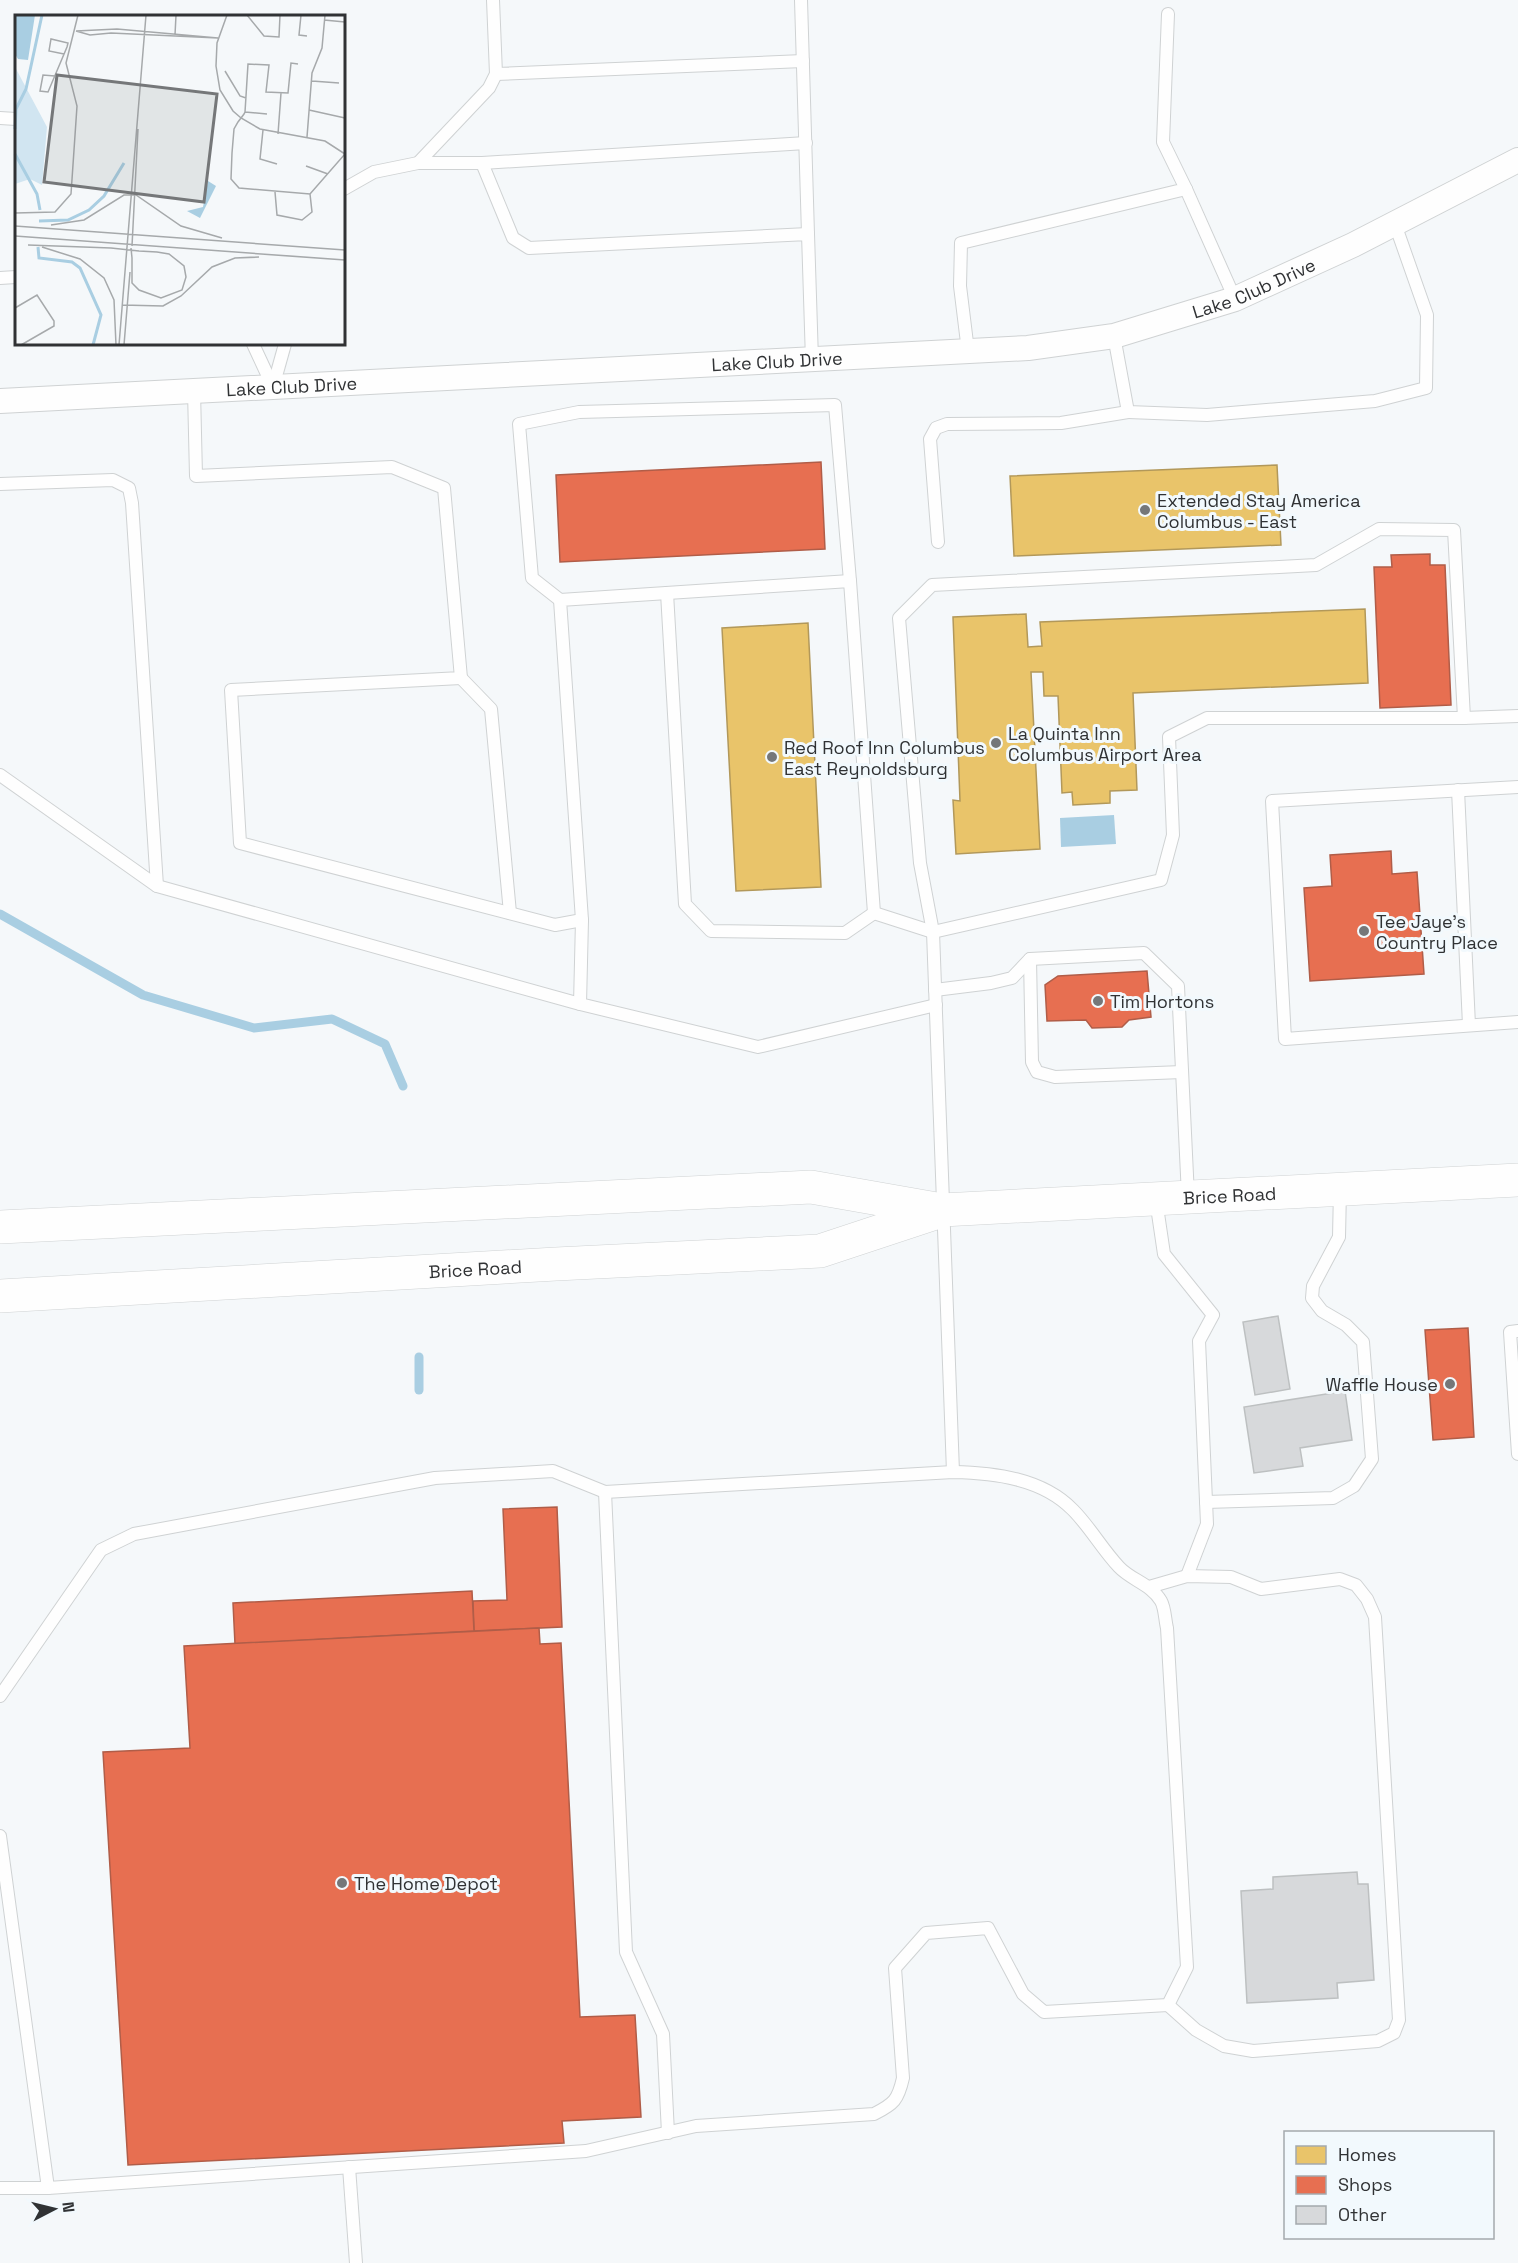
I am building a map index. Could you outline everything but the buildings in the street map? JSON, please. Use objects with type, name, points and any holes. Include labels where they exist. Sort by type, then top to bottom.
[{"type":"main road","name":"Brice Road","points":[[0,1227],[811,1187],[942,1210],[1518,1180]]},
{"type":"main road","name":"Brice Road","points":[[0,1296],[820,1251],[942,1210]]},
{"type":"street","name":"Lake Club Drive","points":[[0,401],[1028,348],[1114,336],[1235,299],[1314,264],[1518,160]]},
{"type":"lane","points":[[418,164],[489,88],[496,74],[493,0]]},
{"type":"lane","points":[[801,0],[812,360]]},
{"type":"lane","points":[[1168,14],[1163,142],[1235,299]]},
{"type":"lane","points":[[496,74],[803,61]]},
{"type":"lane","points":[[0,118],[15,119]]},
{"type":"lane","points":[[345,188],[374,172],[418,164],[482,163],[806,143]]},
{"type":"lane","points":[[482,163],[513,238],[530,248],[808,234]]},
{"type":"lane","points":[[968,351],[960,286],[961,243],[1186,189]]},
{"type":"lane","points":[[938,542],[930,439],[936,428],[947,424],[1061,423],[1128,412],[1207,416],[1375,401],[1426,388],[1427,315],[1395,224]]},
{"type":"lane","points":[[0,278],[15,277]]},
{"type":"lane","points":[[1114,336],[1128,412]]},
{"type":"lane","points":[[253,345],[273,387]]},
{"type":"lane","points":[[273,387],[285,345]]},
{"type":"lane","points":[[194,391],[196,476],[392,467],[444,488],[461,678],[491,708],[510,913]]},
{"type":"lane","points":[[850,581],[560,600],[532,578],[519,424],[579,412],[835,405],[850,581],[874,913]]},
{"type":"lane","points":[[0,484],[113,480],[129,488],[132,503],[157,886]]},
{"type":"lane","points":[[953,1472],[933,932],[920,863],[899,618],[932,585],[1316,565],[1379,529],[1454,530],[1464,718]]},
{"type":"lane","points":[[667,593],[685,904],[711,931],[845,933],[874,913]]},
{"type":"lane","points":[[560,600],[582,920],[580,1004]]},
{"type":"lane","points":[[461,678],[231,690],[240,843],[555,925],[582,920]]},
{"type":"lane","points":[[874,913],[933,932],[1161,880],[1173,835],[1169,737],[1207,718],[1518,716]]},
{"type":"lane","points":[[0,775],[157,886],[580,1004],[758,1047],[936,1005]]},
{"type":"lane","points":[[1518,787],[1272,801],[1285,1039],[1518,1022]]},
{"type":"lane","points":[[1458,790],[1469,1025]]},
{"type":"lane","points":[[935,990],[1012,978],[1030,959],[1144,954],[1178,987],[1188,1198]]},
{"type":"lane","points":[[1030,959],[1032,1062],[1037,1072],[1055,1077],[1182,1072]]},
{"type":"lane","points":[[1206,1502],[1333,1498],[1354,1486],[1372,1459],[1363,1342],[1346,1325],[1322,1311],[1312,1298],[1313,1286],[1339,1237],[1340,1190]]},
{"type":"lane","points":[[1156,1199],[1164,1254],[1213,1316],[1199,1341],[1207,1524],[1187,1576]]},
{"type":"lane","points":[[1518,1331],[1510,1332],[1518,1454]]},
{"type":"lane","points":[[0,1696],[101,1550],[134,1534],[435,1478],[553,1471],[605,1492],[953,1472],[992,1473],[1026,1482],[1046,1491],[1071,1508],[1120,1569],[1149,1587],[1162,1602],[1167,1628],[1187,1967],[1168,2005]]},
{"type":"lane","points":[[605,1492],[626,1952],[663,2034],[668,2133]]},
{"type":"lane","points":[[0,2188],[48,2188],[586,2151],[696,2126],[874,2114],[891,2106],[899,2094],[903,2078],[895,1968],[926,1932],[988,1928],[1023,1994],[1044,2012],[1168,2005],[1196,2030],[1224,2046],[1253,2051],[1378,2041],[1394,2033],[1399,2020],[1375,1617],[1367,1599],[1356,1585],[1340,1579],[1261,1589],[1231,1577],[1187,1576],[1149,1587]]},
{"type":"lane","points":[[0,1836],[48,2188]]},
{"type":"lane","points":[[349,2167],[356,2263]]},
{"type":"water","points":[[1114,815],[1116,844],[1061,847],[1060,818]]},
{"type":"waterway","points":[[0,914],[143,995],[254,1028],[332,1019],[385,1044],[403,1086]]},
{"type":"waterway","points":[[419,1357],[419,1390]]},
{"type":"place","name":"Extended Stay America Columbus - East","points":[[1145,510]]},
{"type":"place","name":"La Quinta Inn Columbus Airport Area","points":[[996,743]]},
{"type":"place","name":"Red Roof Inn Columbus East Reynoldsburg","points":[[772,757]]},
{"type":"place","name":"Tee Jaye's Country Place","points":[[1364,931]]},
{"type":"place","name":"Tim Hortons","points":[[1098,1001]]},
{"type":"place","name":"Waffle House","points":[[1450,1384]]},
{"type":"place","name":"The Home Depot","points":[[342,1883]]}]
